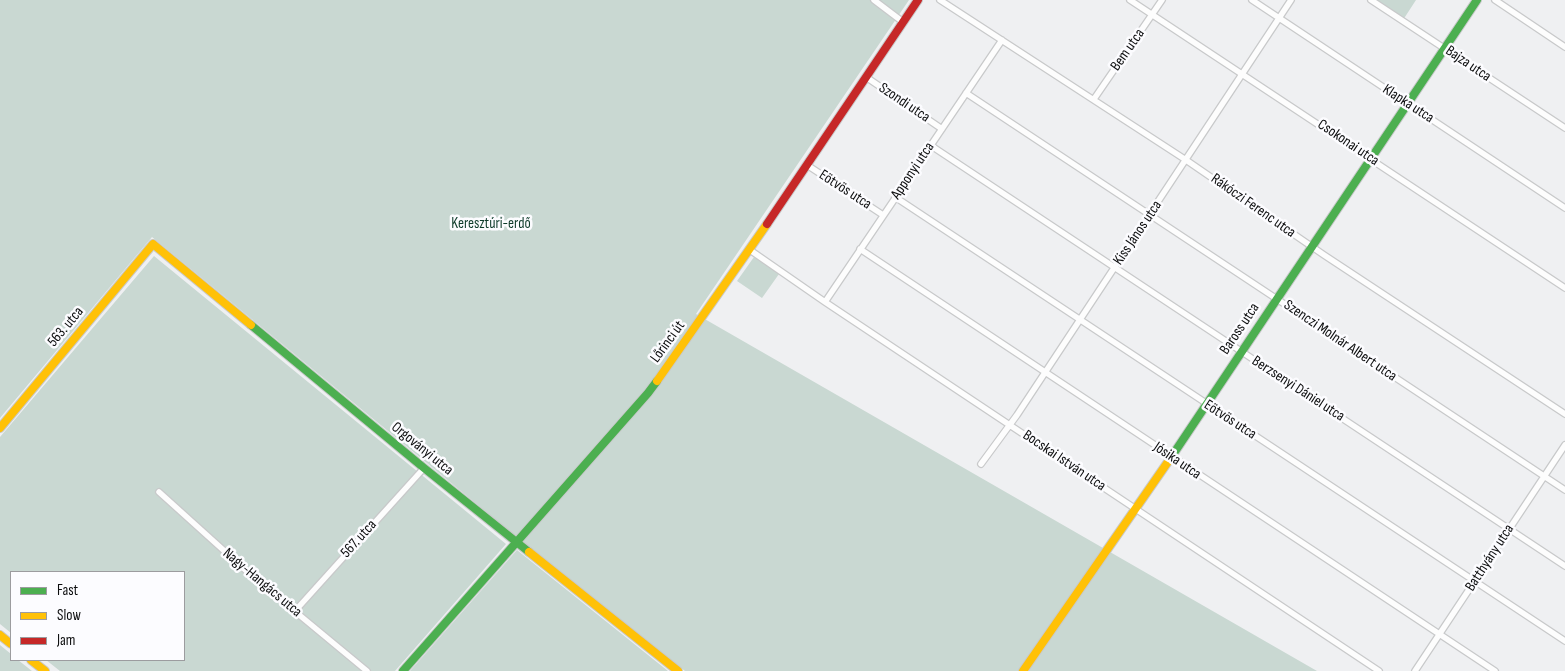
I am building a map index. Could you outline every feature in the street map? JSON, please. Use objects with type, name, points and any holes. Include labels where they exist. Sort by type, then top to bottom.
[{"type":"street","points":[[874,0],[903,22]]},
{"type":"street","name":"Lőrinci út","points":[[404,671],[648,392],[750,250],[918,0]]},
{"type":"street","name":"Rákóczi Ferenc utca","points":[[940,0],[1094,99],[1565,414]]},
{"type":"street","name":"Csokonai utca","points":[[1130,0],[1243,73],[1565,288]]},
{"type":"street","name":"Bem utca","points":[[1094,99],[1162,0]]},
{"type":"street","name":"Klapka utca","points":[[1252,0],[1565,208]]},
{"type":"street","name":"Kiss János utca","points":[[981,464],[1017,415],[1291,0]]},
{"type":"street","name":"Bajza utca","points":[[1371,0],[1565,128]]},
{"type":"street","name":"Baross utca","points":[[1023,671],[1137,509],[1477,0]]},
{"type":"street","points":[[1496,0],[1565,47]]},
{"type":"street","name":"Apponyi utca","points":[[825,302],[1002,40]]},
{"type":"street","name":"Szondi utca","points":[[866,77],[942,129]]},
{"type":"street","name":"Szenczi Molnár Albert utca","points":[[966,93],[1565,490]]},
{"type":"street","name":"Berzsenyi Dániel utca","points":[[930,145],[1565,566]]},
{"type":"street","name":"Eötvös utca","points":[[807,165],[883,215]]},
{"type":"street","name":"Eötvös utca","points":[[895,197],[1206,405],[1565,641]]},
{"type":"street","name":"563. utca","points":[[0,428],[153,244]]},
{"type":"street","name":"Orgoványi utca","points":[[153,244],[424,468],[678,671]]},
{"type":"street","name":"Jósika utca","points":[[860,249],[1495,671]]},
{"type":"street","name":"Bocskai István utca","points":[[750,250],[1379,671]]},
{"type":"street","name":"Batthyány utca","points":[[1416,671],[1565,445]]},
{"type":"street","name":"567. utca","points":[[295,611],[424,468]]},
{"type":"street","name":"Nagy-Hangács utca","points":[[159,492],[251,575],[367,671]]},
{"type":"street","points":[[0,635],[10,643]]},
{"type":"street","points":[[32,661],[45,671]]},
{"type":"green space","name":"Keresztúri-erdő","points":[[0,0],[909,0],[696,314],[1317,671],[685,671],[529,547],[152,237],[0,418]]},
{"type":"green space","points":[[1371,0],[1416,0],[1403,20]]},
{"type":"green space","points":[[154,256],[506,544],[395,671],[60,671],[47,661],[185,661],[185,571],[10,571],[10,632],[0,624],[0,437]]},
{"type":"green space","points":[[754,257],[779,274],[762,298],[737,281]]},
{"type":"green space","points":[[517,550],[668,671],[410,671]]},
{"type":"green space","points":[[0,645],[10,653],[10,661],[19,661],[32,671],[0,671]]},
{"type":"traffic: fast","points":[[1172,456],[1477,0]]},
{"type":"traffic: fast","points":[[251,325],[529,552]]},
{"type":"traffic: fast","points":[[403,671],[657,381]]},
{"type":"traffic: slow","points":[[657,381],[767,224]]},
{"type":"traffic: slow","points":[[0,428],[153,244],[251,325]]},
{"type":"traffic: slow","points":[[1023,671],[1172,456]]},
{"type":"traffic: slow","points":[[529,552],[678,671]]},
{"type":"traffic: slow","points":[[0,635],[10,643]]},
{"type":"traffic: slow","points":[[32,661],[45,671]]},
{"type":"traffic: jam","points":[[767,224],[918,0]]}]
